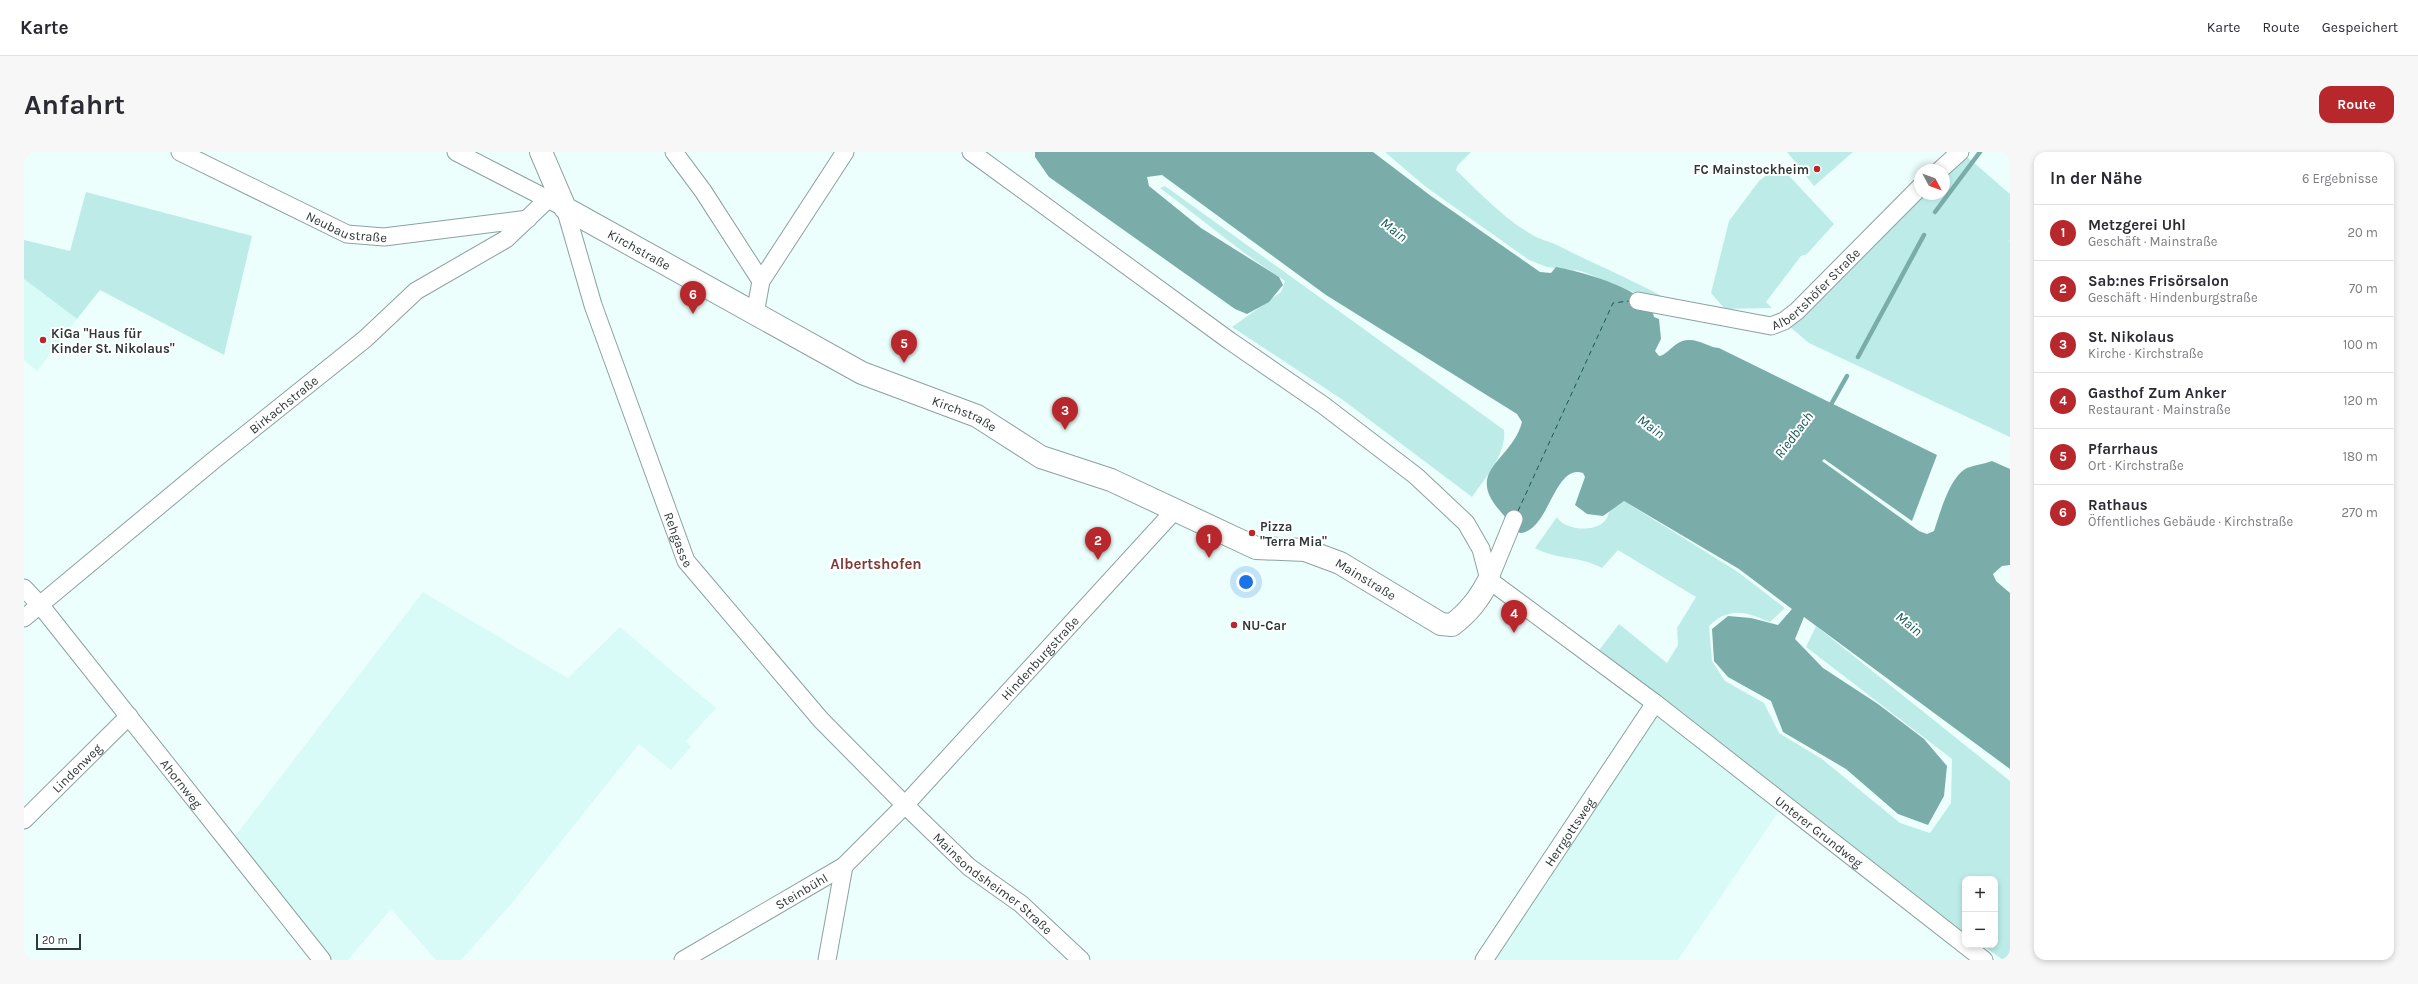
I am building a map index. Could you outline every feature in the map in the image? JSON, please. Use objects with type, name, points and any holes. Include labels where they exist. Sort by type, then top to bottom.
[{"type":"street","name":"Neubaustraße","points":[[180,152],[347,234],[384,237],[528,219]]},
{"type":"street","points":[[456,152],[556,204]]},
{"type":"street","points":[[541,152],[556,204]]},
{"type":"street","points":[[674,152],[704,191],[761,281]]},
{"type":"street","points":[[755,314],[761,281],[845,152]]},
{"type":"street","points":[[971,152],[1230,341],[1323,406],[1416,476],[1466,523],[1481,549],[1489,580],[1655,703]]},
{"type":"street","points":[[1947,164],[1960,152]]},
{"type":"street","name":"Albertshöfer Straße","points":[[1638,301],[1771,326],[1784,321],[1802,306],[1914,193]]},
{"type":"street","name":"Birkachstraße","points":[[24,618],[214,460],[366,340],[416,291],[506,239],[528,219],[556,204]]},
{"type":"street","name":"Kirchstraße","points":[[556,204],[862,373],[977,416],[1041,457],[1111,480],[1175,510]]},
{"type":"street","name":"Rehgasse","points":[[556,204],[686,561],[821,720],[905,805]]},
{"type":"street","name":"Mainstraße","points":[[1175,510],[1256,548],[1305,550],[1340,563],[1441,624],[1452,625],[1467,614],[1480,597],[1489,580],[1514,520]]},
{"type":"street","name":"Hindenburgstraße","points":[[905,805],[1175,510]]},
{"type":"street","name":"Ahornweg","points":[[24,588],[129,716],[322,960]]},
{"type":"street","name":"Herrgottsweg","points":[[1484,960],[1655,703]]},
{"type":"street","name":"Unterer Grundweg","points":[[1655,703],[1984,960]]},
{"type":"street","name":"Lindenweg","points":[[24,820],[129,716]]},
{"type":"street","name":"Steinbühl","points":[[683,960],[844,866],[905,805]]},
{"type":"street","name":"Mainsondsheimer Straße","points":[[905,805],[969,867],[1021,904],[1081,960]]},
{"type":"street","points":[[827,960],[844,866]]},
{"type":"shaded area","points":[[1385,152],[1471,152],[1458,165],[1456,170],[1492,205],[1521,228],[1534,236],[1556,244],[1669,300],[1638,294],[1581,271],[1547,267],[1529,260],[1426,187]]},
{"type":"shaded area","name":"FC Mainstockheim","points":[[1787,152],[1853,152],[1814,186]]},
{"type":"shaded area","points":[[1965,155],[2010,194],[2010,240],[2008,243],[2010,241],[2010,437],[1809,343],[1790,327],[1916,200],[1950,200],[1950,169]]},
{"type":"shaded area","points":[[1779,165],[1834,224],[1807,254],[1801,256],[1766,302],[1772,308],[1725,309],[1711,293],[1729,221],[1759,181]]},
{"type":"shaded area","points":[[1165,186],[1504,430],[1504,439],[1499,457],[1489,474],[1472,497],[1343,400],[1232,327],[1281,292],[1285,281],[1237,247],[1160,188]]},
{"type":"shaded area","points":[[86,192],[252,236],[224,355],[100,290],[77,319],[24,279],[24,240],[70,251]]},
{"type":"shaded area","name":"KiGa \"Haus für Kinder St. Nikolaus\"","points":[[24,279],[77,319],[37,371],[24,360]]},
{"type":"shaded area","points":[[1624,501],[1738,572],[1785,608],[1770,622],[1746,614],[1738,613],[1731,613],[1717,620],[1709,626],[1712,661],[1725,681],[1764,703],[1779,733],[1822,759],[1900,823],[1930,833],[1951,803],[1952,759],[1806,647],[1816,626],[2010,781],[2010,960],[2003,960],[1986,948],[1998,948],[1998,876],[1962,876],[1962,931],[1913,896],[1597,653],[1619,624],[1667,663],[1678,645],[1677,628],[1696,597],[1618,550],[1602,568],[1594,564],[1543,552],[1535,548],[1557,517],[1568,526],[1577,528],[1595,527],[1607,518],[1609,510]]},
{"type":"shaded area","points":[[423,592],[568,678],[620,627],[716,708],[686,741],[691,747],[671,770],[639,744],[512,903],[461,960],[436,960],[391,909],[348,960],[328,960],[232,840]]},
{"type":"shaded area","points":[[1653,703],[1783,805],[1678,960],[1480,960]]},
{"type":"water","name":"Main","points":[[1035,152],[1373,152],[1431,196],[1540,272],[1551,273],[1556,267],[1597,277],[1628,290],[1641,298],[1650,307],[1654,317],[1659,319],[1661,339],[1655,351],[1659,356],[1665,354],[1679,342],[1688,340],[1719,348],[1937,455],[1912,521],[1824,459],[1822,461],[1919,531],[1927,534],[1934,531],[1946,496],[1961,472],[1967,468],[1992,461],[2010,469],[2010,565],[2002,566],[1993,574],[1996,581],[2010,593],[2010,769],[1804,617],[1795,639],[1823,668],[1878,704],[1924,739],[1947,766],[1944,796],[1928,825],[1898,814],[1846,769],[1783,732],[1771,701],[1728,677],[1714,661],[1712,629],[1728,616],[1751,618],[1778,625],[1792,609],[1739,569],[1624,501],[1603,516],[1587,514],[1575,505],[1585,477],[1583,473],[1573,473],[1565,478],[1558,487],[1538,522],[1530,530],[1520,533],[1514,529],[1491,498],[1487,486],[1488,475],[1517,435],[1522,422],[1517,414],[1326,295],[1162,175],[1147,177],[1149,186],[1201,228],[1279,277],[1283,285],[1269,302],[1247,314],[1235,309],[1049,177],[1035,157]]},
{"type":"waterway","name":"Riedbach","points":[[1935,212],[1980,152]]},
{"type":"waterway","name":"Riedbach","points":[[1858,357],[1924,235]]},
{"type":"waterway","name":"Riedbach","points":[[1829,408],[1847,376]]},
{"type":"ferry route","points":[[1518,511],[1613,303],[1629,301]]},
{"type":"place","name":"FC Mainstockheim","points":[[1817,169]]},
{"type":"place","name":"Rathaus","points":[[693,314]]},
{"type":"place","name":"KiGa \"Haus für Kinder St. Nikolaus\"","points":[[43,340]]},
{"type":"place","name":"Pfarrhaus","points":[[904,363]]},
{"type":"place","name":"St. Nikolaus","points":[[1065,430]]},
{"type":"place","name":"Pizza \"Terra Mia\"","points":[[1252,533]]},
{"type":"place","name":"Metzgerei Uhl","points":[[1209,558]]},
{"type":"place","name":"Sab:nes Frisörsalon","points":[[1098,560]]},
{"type":"place","name":"NU-Car","points":[[1234,625]]},
{"type":"place","name":"Gasthof Zum Anker","points":[[1514,633]]},
{"type":"district","name":"Albertshofen","points":[[876,564]]}]
